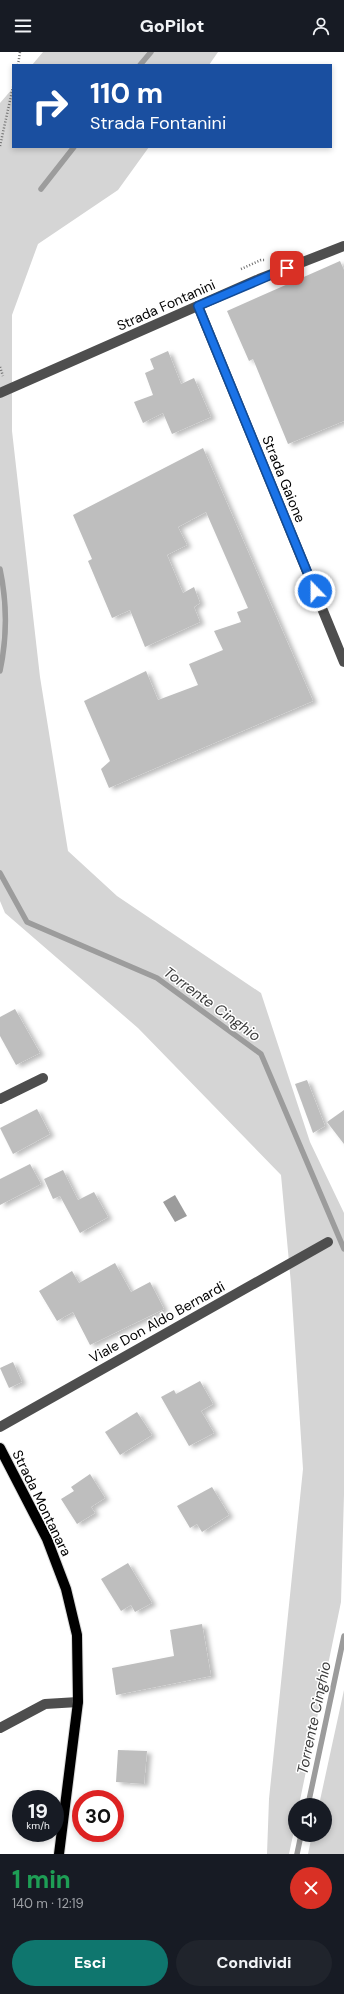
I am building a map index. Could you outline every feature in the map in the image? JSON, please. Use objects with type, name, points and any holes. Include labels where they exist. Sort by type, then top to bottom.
[{"type":"main road","name":"Strada Montanara","points":[[0,1448],[47,1539],[66,1589],[77,1635],[78,1702],[59,1854]]},
{"type":"street","name":"Strada Fontanini","points":[[0,393],[259,279],[344,246]]},
{"type":"street","name":"Strada Gaione","points":[[198,306],[344,662]]},
{"type":"street","points":[[0,1099],[43,1078]]},
{"type":"street","name":"Viale Don Aldo Bernardi","points":[[0,1427],[328,1242]]},
{"type":"street","points":[[0,1728],[45,1704],[78,1702]]},
{"type":"path","points":[[18,64],[20,52]]},
{"type":"path","points":[[0,146],[12,92]]},
{"type":"shaded area","points":[[43,52],[218,52],[210,64],[33,64]]},
{"type":"shaded area","points":[[12,89],[12,148],[148,148],[118,190],[38,244],[12,315],[12,431],[40,677],[68,851],[117,896],[261,993],[310,1142],[344,1213],[344,1494],[341,1602],[300,1798],[288,1798],[288,1842],[292,1842],[289,1854],[267,1854],[269,1799],[303,1469],[291,1284],[281,1175],[138,1028],[5,913],[0,901],[0,103]]},
{"type":"shaded area","points":[[175,1195],[187,1216],[175,1222],[163,1202]]},
{"type":"shaded area","points":[[344,1690],[344,1854],[308,1854],[311,1842],[332,1842],[332,1798],[321,1798]]},
{"type":"building","points":[[340,261],[344,270],[344,421],[288,444],[253,359],[249,361],[227,311]]},
{"type":"building","points":[[168,351],[181,384],[194,378],[211,417],[172,434],[163,413],[143,423],[134,402],[153,395],[145,373],[154,369],[150,359]]},
{"type":"building","points":[[203,448],[313,701],[109,788],[101,769],[110,761],[84,701],[146,671],[158,700],[198,685],[189,664],[223,650],[214,631],[241,622],[237,612],[248,608],[206,512],[178,527],[187,545],[167,555],[183,593],[194,587],[200,603],[194,607],[200,622],[145,647],[130,610],[112,618],[88,561],[92,559],[73,515]]},
{"type":"building","points":[[15,1009],[40,1053],[16,1065],[0,1036],[0,1017]]},
{"type":"building","points":[[307,1080],[325,1126],[313,1133],[295,1084]]},
{"type":"building","points":[[37,1109],[50,1134],[13,1154],[0,1128]]},
{"type":"building","points":[[344,1110],[344,1144],[327,1122]]},
{"type":"building","points":[[30,1164],[41,1184],[0,1205],[0,1179]]},
{"type":"building","points":[[63,1170],[78,1200],[94,1192],[108,1217],[80,1233],[60,1196],[53,1199],[44,1179]]},
{"type":"building","points":[[115,1263],[131,1292],[150,1282],[164,1309],[90,1345],[73,1312],[57,1321],[39,1291],[72,1271],[79,1283]]},
{"type":"building","points":[[13,1362],[22,1382],[9,1388],[0,1368]]},
{"type":"building","points":[[200,1381],[213,1404],[201,1411],[214,1433],[189,1446],[161,1397],[174,1390],[176,1394]]},
{"type":"building","points":[[137,1412],[152,1435],[120,1455],[105,1432]]},
{"type":"building","points":[[90,1474],[105,1498],[91,1507],[95,1513],[77,1524],[61,1499],[74,1491],[71,1487]]},
{"type":"building","points":[[212,1487],[229,1515],[202,1532],[197,1524],[190,1528],[177,1506]]},
{"type":"building","points":[[128,1563],[152,1603],[135,1612],[131,1605],[121,1611],[101,1579]]},
{"type":"building","points":[[202,1624],[211,1676],[116,1695],[112,1668],[174,1656],[170,1630]]},
{"type":"building","points":[[118,1750],[147,1751],[144,1784],[116,1782]]},
{"type":"waterway","name":"Torrente Cinghio","points":[[141,64],[151,52]]},
{"type":"waterway","name":"Torrente Cinghio","points":[[41,189],[73,148]]},
{"type":"waterway","name":"Torrente Cinghio","points":[[0,569],[5,607],[4,646],[0,671]]},
{"type":"waterway","name":"Torrente Cinghio","points":[[0,873],[27,922],[157,978],[261,1054],[344,1249]]},
{"type":"waterway","name":"Torrente Cinghio","points":[[309,1798],[344,1636]]},
{"type":"waterway","name":"Torrente Cinghio","points":[[297,1854],[300,1842]]},
{"type":"route","points":[[287,268],[198,306],[315,591]]}]
